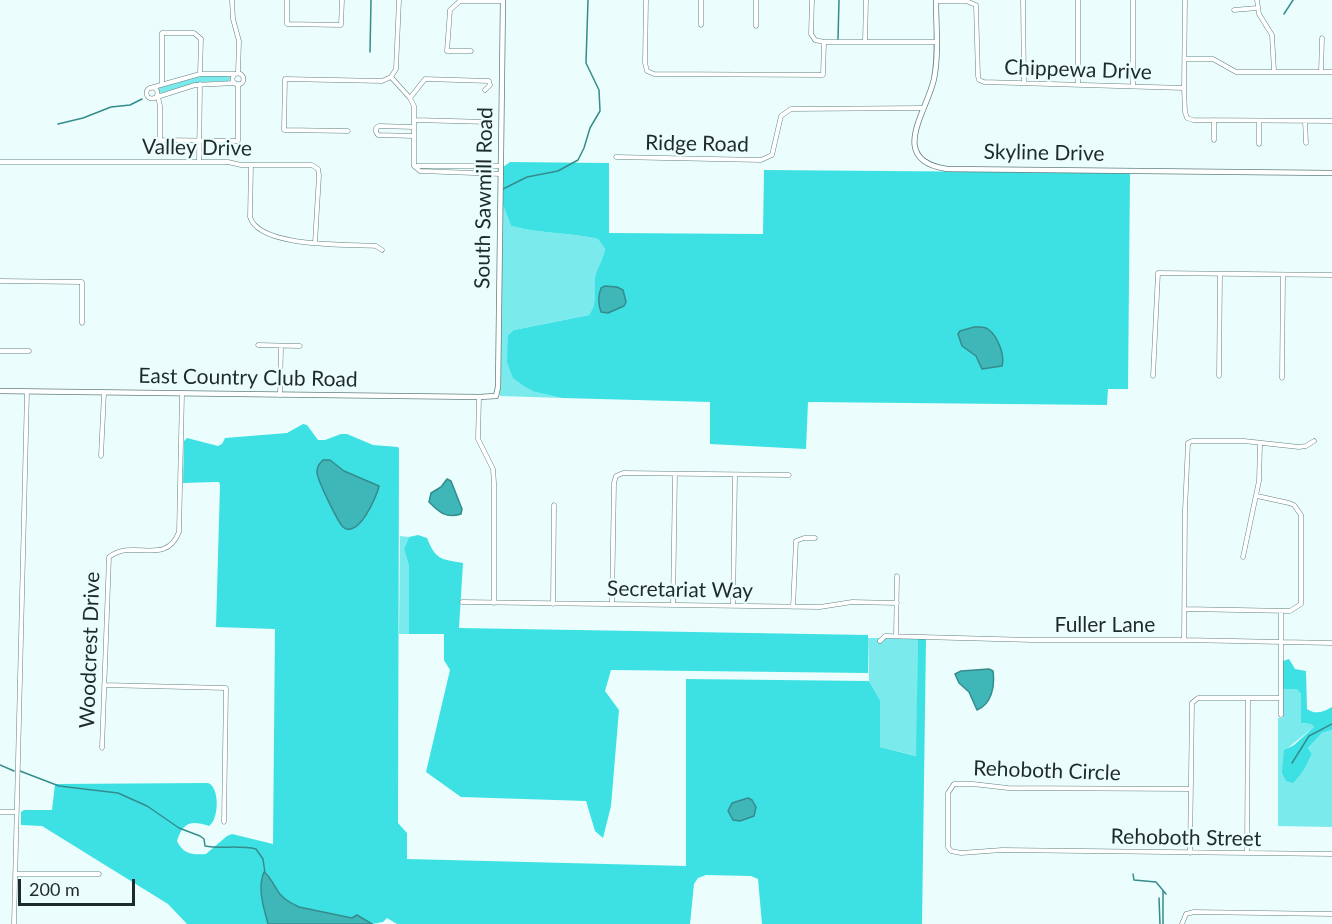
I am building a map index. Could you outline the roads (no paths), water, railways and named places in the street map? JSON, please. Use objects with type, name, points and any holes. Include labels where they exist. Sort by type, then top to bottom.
[{"type":"street","points":[[150,88],[156,91],[156,98],[160,106],[160,140],[238,141],[237,84],[232,79],[236,74],[238,41],[232,0]]},
{"type":"street","points":[[287,0],[287,24],[341,25],[342,0]]},
{"type":"street","points":[[348,131],[284,130],[285,79],[382,81],[391,77],[396,69],[399,0]]},
{"type":"street","points":[[646,0],[645,63],[647,71],[654,74],[823,75],[824,42]]},
{"type":"street","points":[[701,0],[701,25]]},
{"type":"street","points":[[756,0],[756,26]]},
{"type":"street","points":[[812,0],[811,34],[815,40],[824,42],[935,42]]},
{"type":"street","points":[[866,0],[866,42]]},
{"type":"street","name":"Chippewa Drive","points":[[936,0],[966,1],[976,5],[978,76],[984,82],[1184,88]]},
{"type":"street","name":"Skyline Drive","points":[[936,0],[934,78],[914,138],[920,158],[938,167],[1332,173]]},
{"type":"street","points":[[1023,0],[1024,83]]},
{"type":"street","points":[[1078,0],[1078,85]]},
{"type":"street","points":[[1133,0],[1134,86]]},
{"type":"street","points":[[1185,0],[1184,88],[1187,118],[1193,120],[1332,121]]},
{"type":"street","points":[[1257,0],[1257,8],[1272,35],[1274,71]]},
{"type":"street","points":[[471,51],[447,51],[450,10],[460,1],[502,1]]},
{"type":"street","name":"South Sawmill Road","points":[[496,396],[502,1]]},
{"type":"street","points":[[1234,10],[1257,8]]},
{"type":"street","points":[[162,84],[162,33],[195,33],[198,35],[201,39],[200,74]]},
{"type":"street","points":[[1321,72],[1322,38]]},
{"type":"street","points":[[1185,59],[1213,59],[1236,72],[1332,72]]},
{"type":"street","points":[[200,74],[236,74],[243,78],[243,81],[237,84],[200,84],[181,88],[156,98],[149,98],[147,95],[147,90],[150,88],[200,74]]},
{"type":"street","points":[[391,77],[410,98],[414,106],[414,166]]},
{"type":"street","points":[[410,98],[425,79],[489,81],[490,85],[485,90]]},
{"type":"street","points":[[199,162],[200,84]]},
{"type":"street","name":"Ridge Road","points":[[616,157],[761,160],[772,155],[781,116],[791,109],[923,108]]},
{"type":"street","points":[[415,120],[488,122]]},
{"type":"street","points":[[1214,120],[1214,140]]},
{"type":"street","points":[[1259,121],[1259,144]]},
{"type":"street","points":[[1305,121],[1306,143]]},
{"type":"street","points":[[414,127],[379,126],[376,128],[378,135],[414,136]]},
{"type":"street","name":"Valley Drive","points":[[0,162],[199,162],[312,165],[318,169],[319,185],[315,243]]},
{"type":"street","points":[[251,165],[250,218],[257,230],[290,241],[376,246],[382,250]]},
{"type":"street","points":[[414,166],[501,166]]},
{"type":"street","points":[[414,166],[420,171],[501,174]]},
{"type":"street","points":[[1153,376],[1158,273],[1332,275]]},
{"type":"street","points":[[1219,376],[1220,274]]},
{"type":"street","points":[[1282,378],[1283,276]]},
{"type":"street","points":[[0,281],[82,282],[82,323]]},
{"type":"street","points":[[258,345],[300,346]]},
{"type":"street","points":[[280,395],[281,345]]},
{"type":"street","points":[[0,351],[29,351]]},
{"type":"street","name":"East Country Club Road","points":[[0,391],[496,396]]},
{"type":"street","points":[[14,924],[27,392]]},
{"type":"street","points":[[101,456],[104,393]]},
{"type":"street","name":"Woodcrest Drive","points":[[102,748],[109,557],[118,550],[166,550],[174,543],[179,532],[182,394]]},
{"type":"street","points":[[479,397],[478,439],[493,469],[494,603]]},
{"type":"street","points":[[1184,640],[1188,443],[1192,441],[1244,441],[1299,447],[1314,441]]},
{"type":"street","points":[[1243,557],[1257,496],[1260,444]]},
{"type":"street","points":[[612,604],[616,476],[623,473],[789,475]]},
{"type":"street","points":[[673,605],[675,474]]},
{"type":"street","points":[[733,606],[735,474]]},
{"type":"street","points":[[1185,609],[1290,611],[1301,604],[1301,515],[1294,505],[1257,496]]},
{"type":"street","points":[[553,604],[554,505]]},
{"type":"street","points":[[793,607],[796,541],[815,538]]},
{"type":"street","points":[[896,636],[897,576]]},
{"type":"street","name":"Secretariat Way","points":[[462,602],[793,607],[820,607],[852,602],[897,603]]},
{"type":"street","points":[[1281,611],[1281,715]]},
{"type":"street","name":"Fuller Lane","points":[[880,640],[885,636],[896,636],[1332,643]]},
{"type":"street","points":[[104,685],[226,688],[225,822]]},
{"type":"street","points":[[1190,853],[1192,704],[1198,698],[1281,698]]},
{"type":"street","points":[[1247,853],[1248,698]]},
{"type":"street","name":"Rehoboth Circle","points":[[1040,851],[999,850],[961,853],[951,851],[948,842],[948,793],[951,786],[965,784],[1008,788],[1190,789]]},
{"type":"street","points":[[0,812],[16,812]]},
{"type":"street","name":"Rehoboth Street","points":[[1040,851],[1332,854]]},
{"type":"street","points":[[15,874],[99,874]]},
{"type":"street","points":[[1182,924],[1186,914],[1194,912],[1332,914]]},
{"type":"waterway","points":[[370,52],[371,0]]},
{"type":"waterway","points":[[503,189],[527,177],[558,171],[578,160],[584,148],[590,128],[600,111],[599,90],[586,63],[588,0]]},
{"type":"waterway","points":[[838,39],[839,0]]},
{"type":"waterway","points":[[1284,14],[1293,0]]},
{"type":"waterway","points":[[58,124],[83,118],[111,107],[130,105],[142,99]]},
{"type":"waterway","points":[[1292,763],[1309,736],[1332,724]]},
{"type":"waterway","points":[[0,765],[14,771]]},
{"type":"waterway","points":[[20,771],[59,786],[118,793],[147,806],[179,828],[200,836],[204,839],[205,846],[256,849],[263,859],[265,873]]},
{"type":"waterway","points":[[1133,874],[1134,880],[1156,882],[1166,894]]},
{"type":"waterway","points":[[1163,891],[1163,924]]},
{"type":"waterway","points":[[1159,898],[1160,924]]}]
